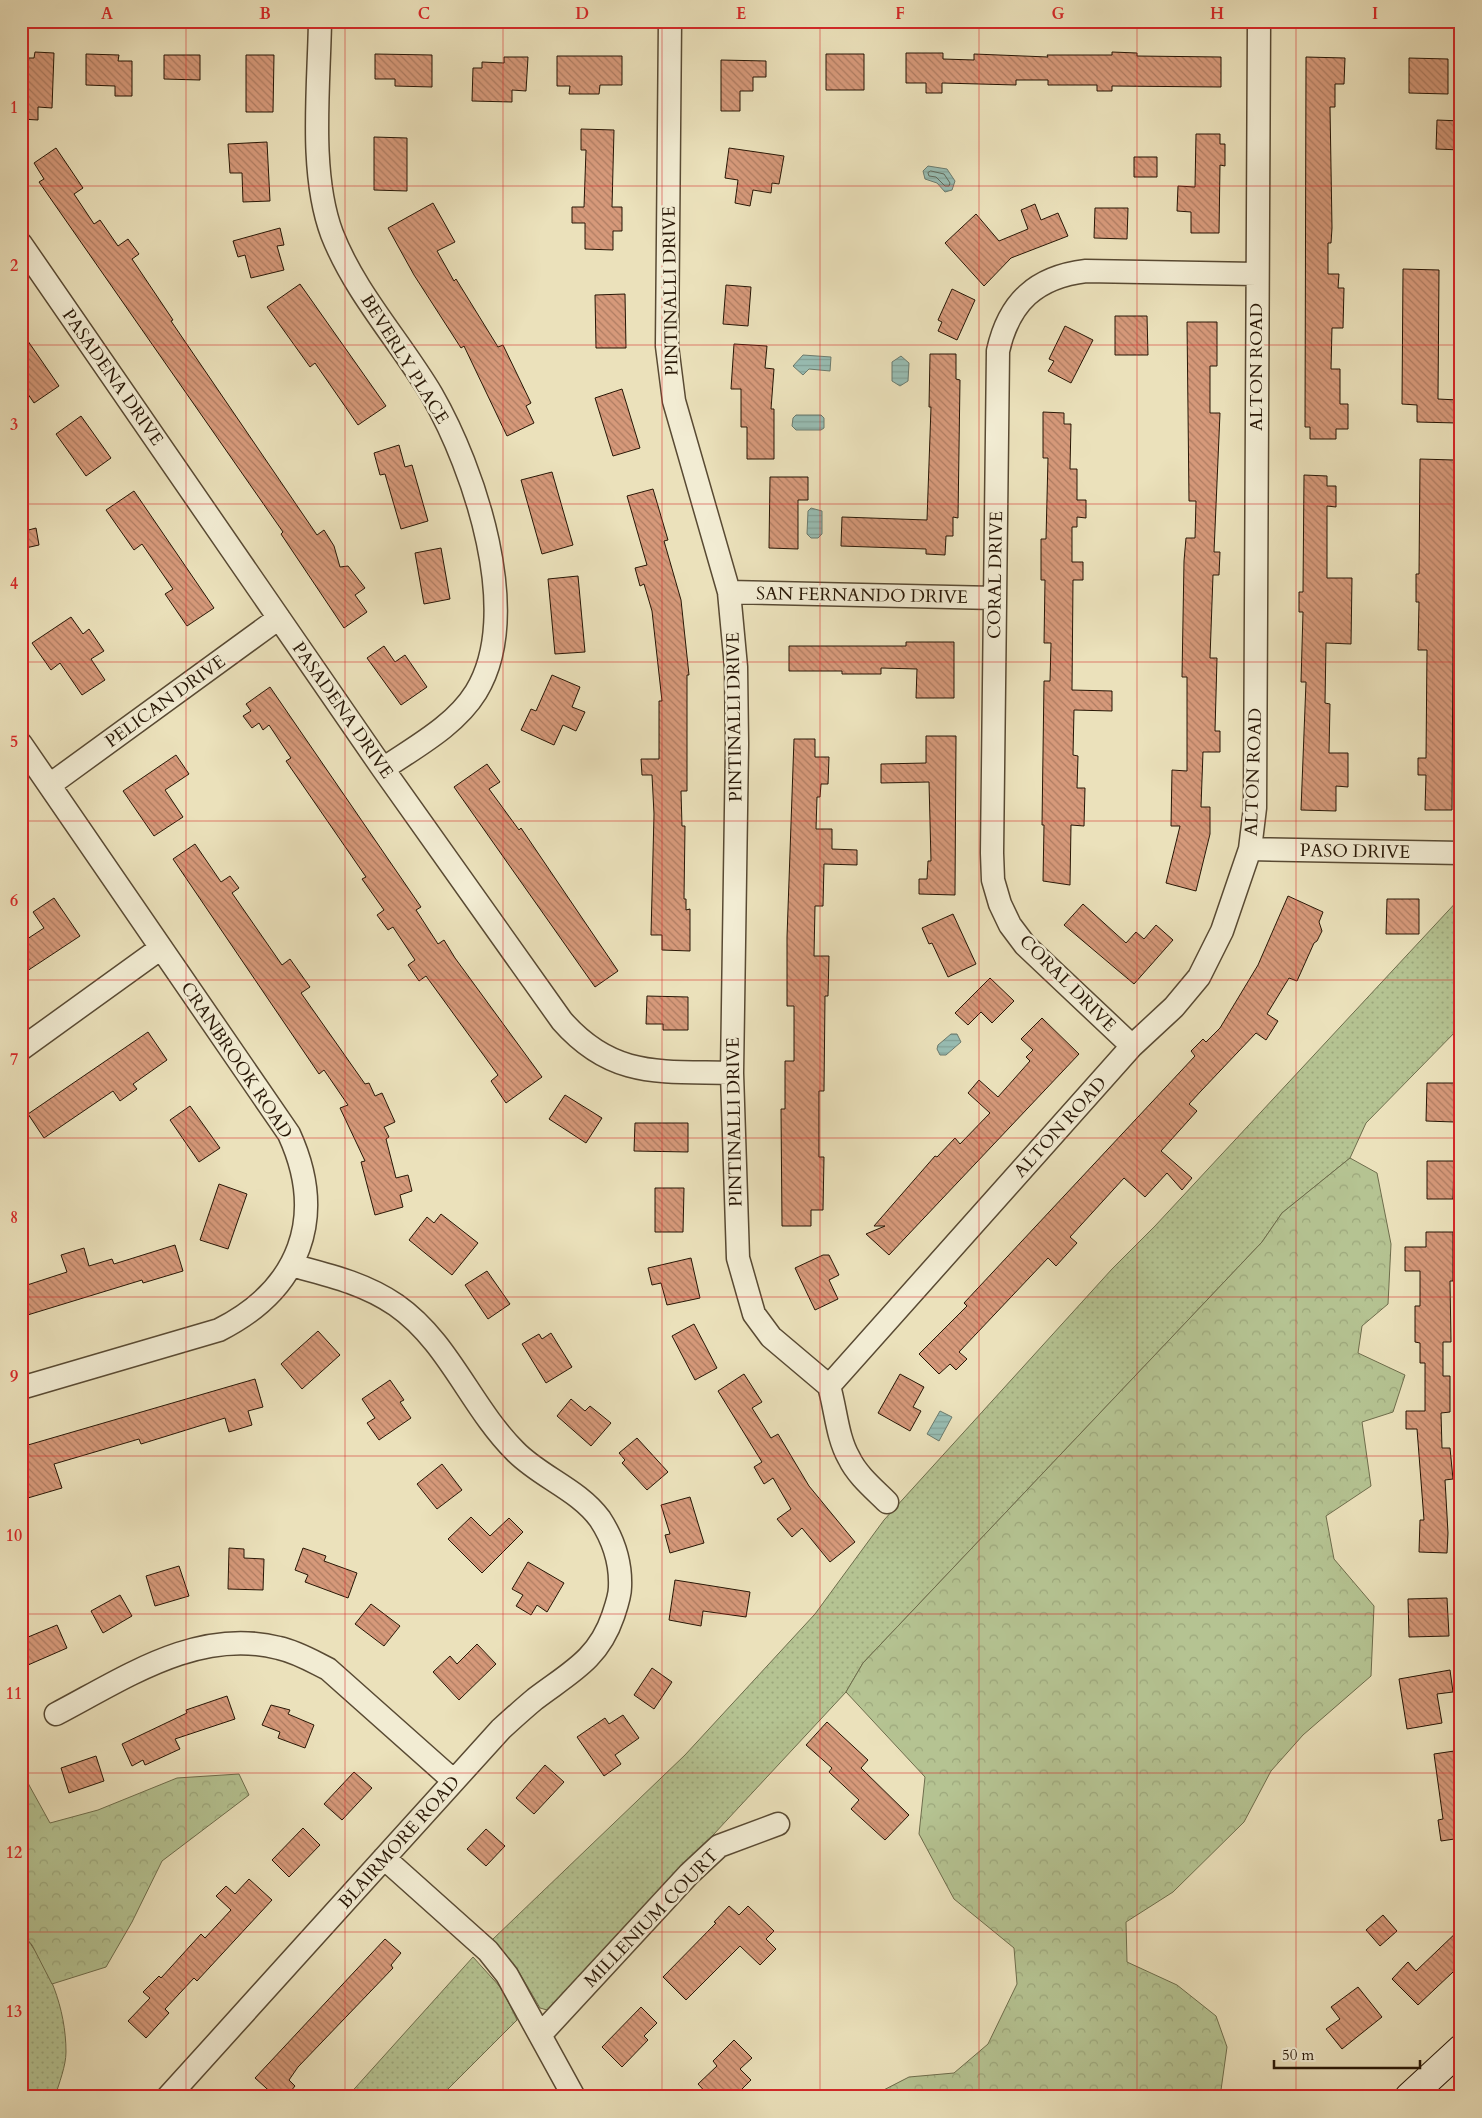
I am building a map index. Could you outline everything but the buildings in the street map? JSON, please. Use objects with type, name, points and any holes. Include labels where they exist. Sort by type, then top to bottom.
[{"type":"main road","points":[[1409,2097],[1461,2049]]},
{"type":"street","name":"BEVERLY PLACE","points":[[320,21],[318,164],[322,197],[332,233],[354,279],[432,395],[454,438],[470,476],[483,523],[492,571],[496,624],[494,649],[476,693],[459,714],[441,729],[383,769]]},
{"type":"street","name":"PINTINALLI DRIVE","points":[[670,21],[667,346],[674,401],[729,592],[736,668],[737,744],[732,1073],[738,1258],[754,1314],[771,1337],[829,1386]]},
{"type":"street","name":"ALTON ROAD","points":[[829,1386],[1132,1046],[1174,1007],[1199,977],[1222,931],[1250,849],[1255,808],[1256,274],[1259,21]]},
{"type":"street","name":"PASADENA DRIVE","points":[[21,244],[383,769],[562,1021],[579,1039],[597,1053],[619,1064],[644,1070],[732,1073]]},
{"type":"street","name":"CORAL DRIVE","points":[[1132,1046],[1025,945],[1010,924],[1000,904],[994,880],[992,852],[998,351],[1002,331],[1013,311],[1029,293],[1047,280],[1066,273],[1086,271],[1256,274]]},
{"type":"street","name":"SAN FERNANDO DRIVE","points":[[729,592],[995,598]]},
{"type":"street","name":"PELICAN DRIVE","points":[[51,784],[279,618]]},
{"type":"street","name":"CRANBROOK ROAD","points":[[21,744],[51,784],[289,1134],[299,1156],[306,1181],[307,1208],[302,1236],[291,1265],[281,1282],[264,1302],[243,1318],[219,1330],[21,1388]]},
{"type":"street","name":"PASO DRIVE","points":[[1250,849],[1461,853]]},
{"type":"street","points":[[21,1049],[161,948]]},
{"type":"street","name":"BLAIRMORE ROAD","points":[[168,2097],[501,1729],[535,1700],[581,1667],[597,1650],[608,1631],[620,1588],[619,1561],[611,1539],[599,1519],[585,1503],[540,1473],[515,1451],[495,1429],[438,1344],[418,1323],[396,1305],[369,1289],[353,1282],[291,1265]]},
{"type":"street","points":[[829,1386],[837,1412],[841,1439],[849,1459],[862,1477],[887,1502]]},
{"type":"street","points":[[56,1714],[162,1659],[188,1650],[216,1644],[249,1642],[280,1648],[303,1656],[328,1670],[454,1781]]},
{"type":"street","name":"MILLENIUM COURT","points":[[540,2035],[689,1874],[719,1846],[778,1824]]},
{"type":"street","points":[[384,1858],[488,1951],[507,1975],[574,2097]]},
{"type":"green space","points":[[1461,897],[1461,1026],[1366,1123],[1350,1158],[1282,1213],[1262,1242],[863,1663],[846,1692],[555,2005],[547,2010],[540,2008],[516,1967],[492,1940],[685,1755],[815,1614],[884,1520],[1112,1269],[1155,1226]]},
{"type":"green space","points":[[1350,1158],[1377,1173],[1391,1244],[1388,1304],[1362,1326],[1358,1353],[1405,1375],[1393,1412],[1362,1422],[1371,1486],[1326,1516],[1334,1559],[1374,1606],[1371,1676],[1303,1735],[1271,1771],[1244,1822],[1173,1892],[1126,1922],[1127,1962],[1177,1985],[1216,2016],[1227,2047],[1221,2090],[1218,2097],[870,2097],[909,2077],[954,2073],[988,2044],[1017,1984],[1014,1948],[954,1899],[919,1834],[925,1777],[846,1692],[863,1663],[1262,1242],[1282,1213]]},
{"type":"green space","points":[[21,1764],[29,1785],[50,1823],[98,1810],[177,1778],[239,1774],[249,1795],[162,1861],[132,1922],[106,1967],[52,1984],[32,1945],[21,1932]]},
{"type":"green space","points":[[21,1932],[40,1958],[48,1973],[63,2020],[66,2057],[55,2097],[21,2097]]},
{"type":"green space","points":[[473,1957],[502,1989],[517,2020],[440,2097],[347,2097]]},
{"type":"water","points":[[928,166],[947,169],[955,181],[952,190],[945,192],[937,183],[925,179],[923,171]]},
{"type":"water","points":[[803,355],[831,357],[830,371],[809,369],[803,375],[793,366]]},
{"type":"water","points":[[901,356],[909,363],[908,381],[900,386],[892,381],[892,362]]},
{"type":"water","points":[[796,415],[821,415],[824,418],[824,428],[821,430],[796,430],[792,426],[793,418]]},
{"type":"water","points":[[811,508],[822,511],[822,534],[818,538],[811,538],[807,534],[808,511]]},
{"type":"water","points":[[951,1034],[957,1034],[961,1042],[946,1055],[940,1055],[937,1049],[938,1045]]},
{"type":"water","points":[[940,1411],[952,1417],[939,1441],[927,1434]]}]
